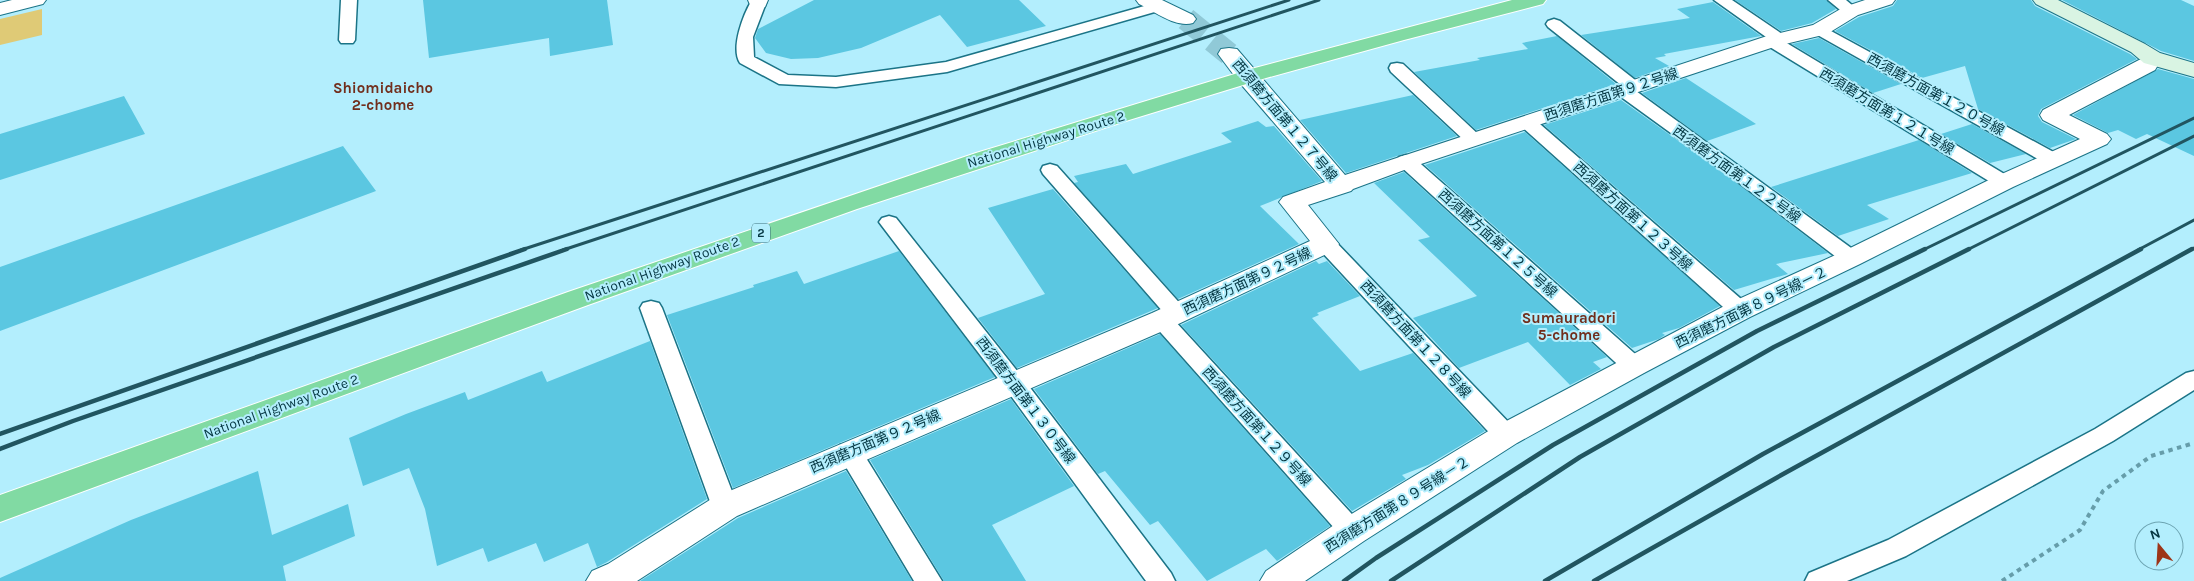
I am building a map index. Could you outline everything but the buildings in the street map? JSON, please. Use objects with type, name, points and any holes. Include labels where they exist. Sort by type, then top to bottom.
[{"type":"highway","name":"National Highway Route 2","points":[[0,509],[754,235],[958,166],[1247,77],[1453,20],[1536,0]]},
{"type":"main road","points":[[2043,0],[2143,56],[2194,70]]},
{"type":"main road","points":[[2143,56],[2169,53],[2194,54]]},
{"type":"street","points":[[0,9],[36,0]]},
{"type":"street","name":"西須磨方面第９２号線","points":[[616,579],[725,507],[849,452],[1169,317],[1326,244],[1292,202],[1342,186],[1406,161],[1775,40],[1820,30],[1844,5],[1885,0]]},
{"type":"street","points":[[1153,3],[1186,18]]},
{"type":"street","name":"西須磨方面第１２７号線","points":[[1229,54],[1342,186]]},
{"type":"street","name":"西須磨方面第８９号線－２","points":[[1278,581],[1352,531],[1506,435],[1634,366],[1740,310],[1851,258],[2052,159],[2099,139],[2052,115],[2143,56]]},
{"type":"lane","points":[[347,40],[349,0]]},
{"type":"lane","name":"西須磨方面第１２１号線","points":[[1722,0],[1775,40],[2004,182]]},
{"type":"lane","points":[[758,2],[745,37],[746,59],[784,80],[836,82],[948,67],[1153,3]]},
{"type":"lane","name":"西須磨方面第１２２号線","points":[[1554,24],[1628,89],[1851,258]]},
{"type":"lane","name":"西須磨方面第１２０号線","points":[[1820,30],[2052,159]]},
{"type":"lane","points":[[1397,68],[1473,139]]},
{"type":"lane","name":"西須磨方面第１２３号線","points":[[1527,122],[1740,310]]},
{"type":"lane","name":"西須磨方面第１２５号線","points":[[1406,161],[1634,366]]},
{"type":"lane","name":"西須磨方面第１２９号線","points":[[1050,170],[1169,317],[1352,531]]},
{"type":"lane","name":"西須磨方面第１３０号線","points":[[889,222],[1014,383],[1161,581]]},
{"type":"lane","name":"西須磨方面第１２８号線","points":[[1326,244],[1506,435]]},
{"type":"lane","points":[[651,308],[725,507]]},
{"type":"lane","points":[[1819,581],[1897,548],[2104,434],[2194,379]]},
{"type":"lane","points":[[849,452],[928,581]]},
{"type":"path","points":[[2002,581],[2080,530],[2103,490],[2151,456],[2194,443]]},
{"type":"shaded area","points":[[42,9],[42,35],[0,45],[0,19]]},
{"type":"tunnel","points":[[1186,19],[1229,54]]},
{"type":"railway","points":[[521,250],[1289,0]]},
{"type":"railway","points":[[563,250],[1319,0]]},
{"type":"railway","points":[[1923,250],[2194,118]]},
{"type":"railway","points":[[1967,250],[2194,136]]},
{"type":"railway","points":[[2138,250],[2194,220]]},
{"type":"railway","points":[[0,434],[525,249]]},
{"type":"railway","points":[[0,449],[73,421],[567,249]]},
{"type":"railway","points":[[1344,581],[1376,558],[1553,445],[1757,331],[1925,249]]},
{"type":"railway","points":[[1391,581],[1580,457],[1774,347],[1969,249]]},
{"type":"railway","points":[[1545,581],[1763,454],[2141,249]]},
{"type":"railway","points":[[1594,581],[1785,473],[2192,249]]},
{"type":"district","name":"Shiomidaicho 2-chome","points":[[383,96]]},
{"type":"district","name":"Sumauradori 5-chome","points":[[1569,326]]}]
